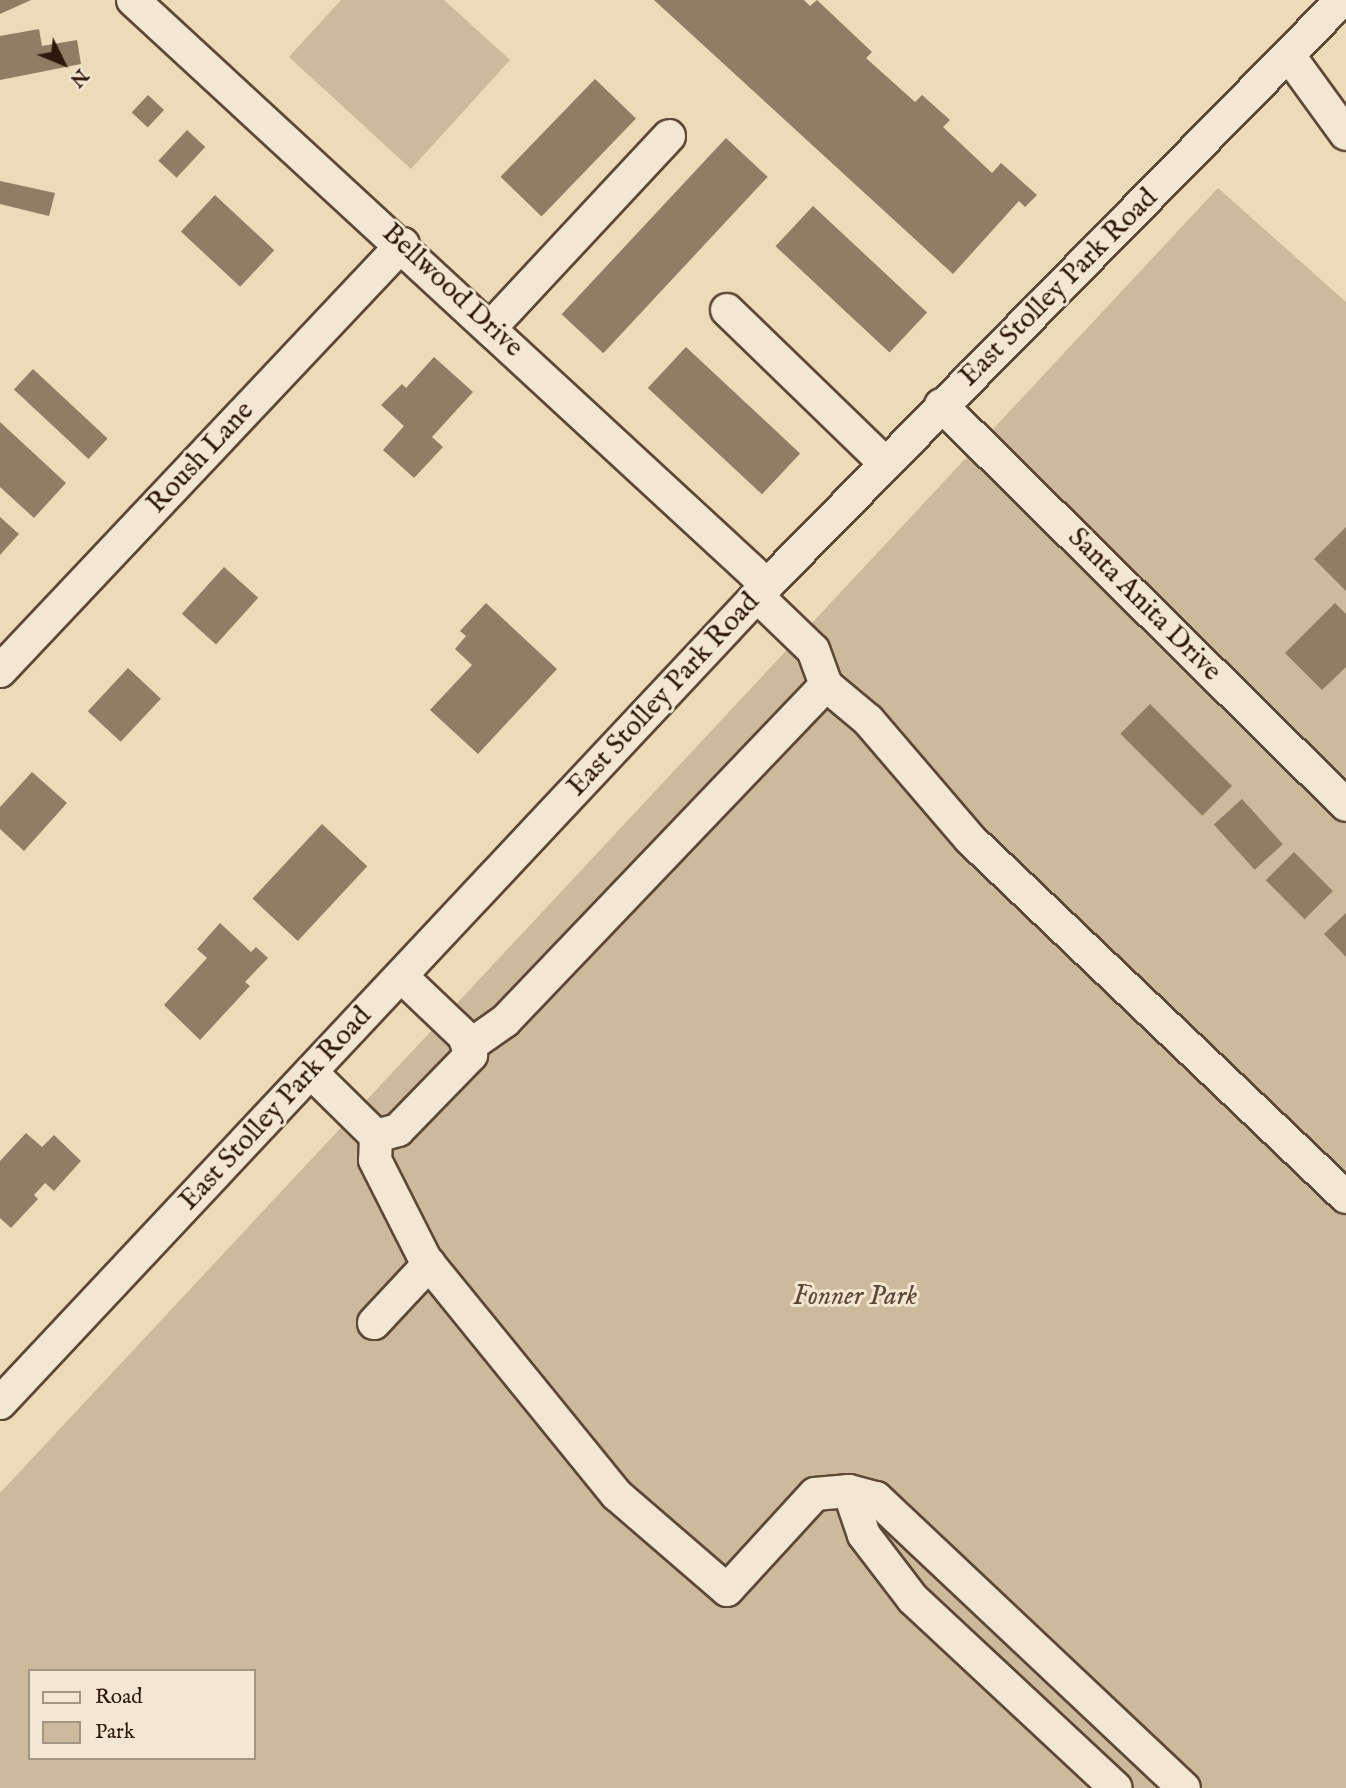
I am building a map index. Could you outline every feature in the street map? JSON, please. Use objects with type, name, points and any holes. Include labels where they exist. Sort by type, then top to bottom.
[{"type":"street","name":"Bellwood Drive","points":[[133,0],[403,244],[762,591],[813,650],[826,685]]},
{"type":"street","name":"East Stolley Park Road","points":[[0,1403],[762,591],[941,405],[1290,57],[1342,0]]},
{"type":"street","points":[[1290,57],[1346,134]]},
{"type":"street","points":[[491,327],[669,136]]},
{"type":"street","name":"Roush Lane","points":[[0,671],[403,244]]},
{"type":"street","points":[[727,310],[885,463]]},
{"type":"street","name":"Santa Anita Drive","points":[[941,405],[1342,793]]},
{"type":"street","points":[[468,1048],[505,1021],[826,685],[868,720],[970,839],[1346,1197]]},
{"type":"street","points":[[376,1136],[398,1130],[471,1055],[464,1036],[401,976]]},
{"type":"street","points":[[310,1072],[376,1136],[375,1160],[429,1264],[617,1495],[727,1590],[815,1494],[849,1491],[876,1498],[1184,1788]]},
{"type":"street","points":[[374,1323],[429,1264]]},
{"type":"street","points":[[849,1491],[864,1535],[913,1599],[1116,1788]]},
{"type":"green space","points":[[341,0],[444,0],[510,60],[411,169],[289,57]]},
{"type":"green space","name":"Fonner Park","points":[[1218,188],[1346,302],[1346,1788],[0,1788],[0,1493]]},
{"type":"building","points":[[0,0],[31,0],[0,14]]},
{"type":"building","points":[[654,0],[804,0],[810,6],[817,0],[872,52],[866,58],[915,102],[922,95],[950,120],[943,127],[992,173],[1001,163],[1037,195],[1025,207],[1019,201],[953,274]]},
{"type":"building","points":[[39,29],[42,46],[77,40],[81,64],[0,80],[0,36]]},
{"type":"building","points":[[595,79],[636,119],[542,216],[501,177]]},
{"type":"building","points":[[148,95],[164,110],[148,128],[132,113]]},
{"type":"building","points":[[187,130],[205,147],[177,178],[158,161]]},
{"type":"building","points":[[726,138],[768,177],[603,353],[562,314]]},
{"type":"building","points":[[0,181],[55,193],[49,216],[0,204]]},
{"type":"building","points":[[215,195],[274,250],[240,287],[181,232]]},
{"type":"building","points":[[813,206],[927,312],[890,353],[775,246]]},
{"type":"building","points":[[686,347],[800,453],[762,494],[648,388]]},
{"type":"building","points":[[434,357],[473,392],[432,437],[443,447],[414,478],[383,450],[404,426],[381,405],[402,384],[406,388]]},
{"type":"building","points":[[33,369],[108,439],[89,459],[14,389]]},
{"type":"building","points":[[0,422],[66,483],[34,518],[0,487]]},
{"type":"building","points":[[0,517],[19,534],[0,555]]},
{"type":"building","points":[[1346,527],[1346,591],[1314,559]]},
{"type":"building","points":[[224,567],[258,598],[216,645],[182,614]]},
{"type":"building","points":[[486,603],[557,669],[478,754],[430,710],[472,665],[455,649],[466,636],[460,631]]},
{"type":"building","points":[[1335,603],[1346,614],[1346,667],[1322,690],[1285,653]]},
{"type":"building","points":[[128,668],[161,699],[121,742],[88,711]]},
{"type":"building","points":[[1150,704],[1232,786],[1202,816],[1120,734]]},
{"type":"building","points":[[32,772],[67,803],[24,851],[0,829],[0,807]]},
{"type":"building","points":[[1242,799],[1283,844],[1255,870],[1214,824]]},
{"type":"building","points":[[322,824],[367,866],[298,941],[252,899]]},
{"type":"building","points":[[1294,852],[1333,891],[1305,919],[1266,880]]},
{"type":"building","points":[[1346,913],[1346,957],[1324,934]]},
{"type":"building","points":[[220,923],[251,952],[256,947],[268,958],[245,982],[250,986],[200,1040],[164,1005],[207,958],[197,949]]},
{"type":"building","points":[[26,1133],[42,1147],[54,1135],[81,1161],[54,1191],[45,1183],[34,1195],[38,1199],[11,1228],[0,1218],[0,1161]]}]
